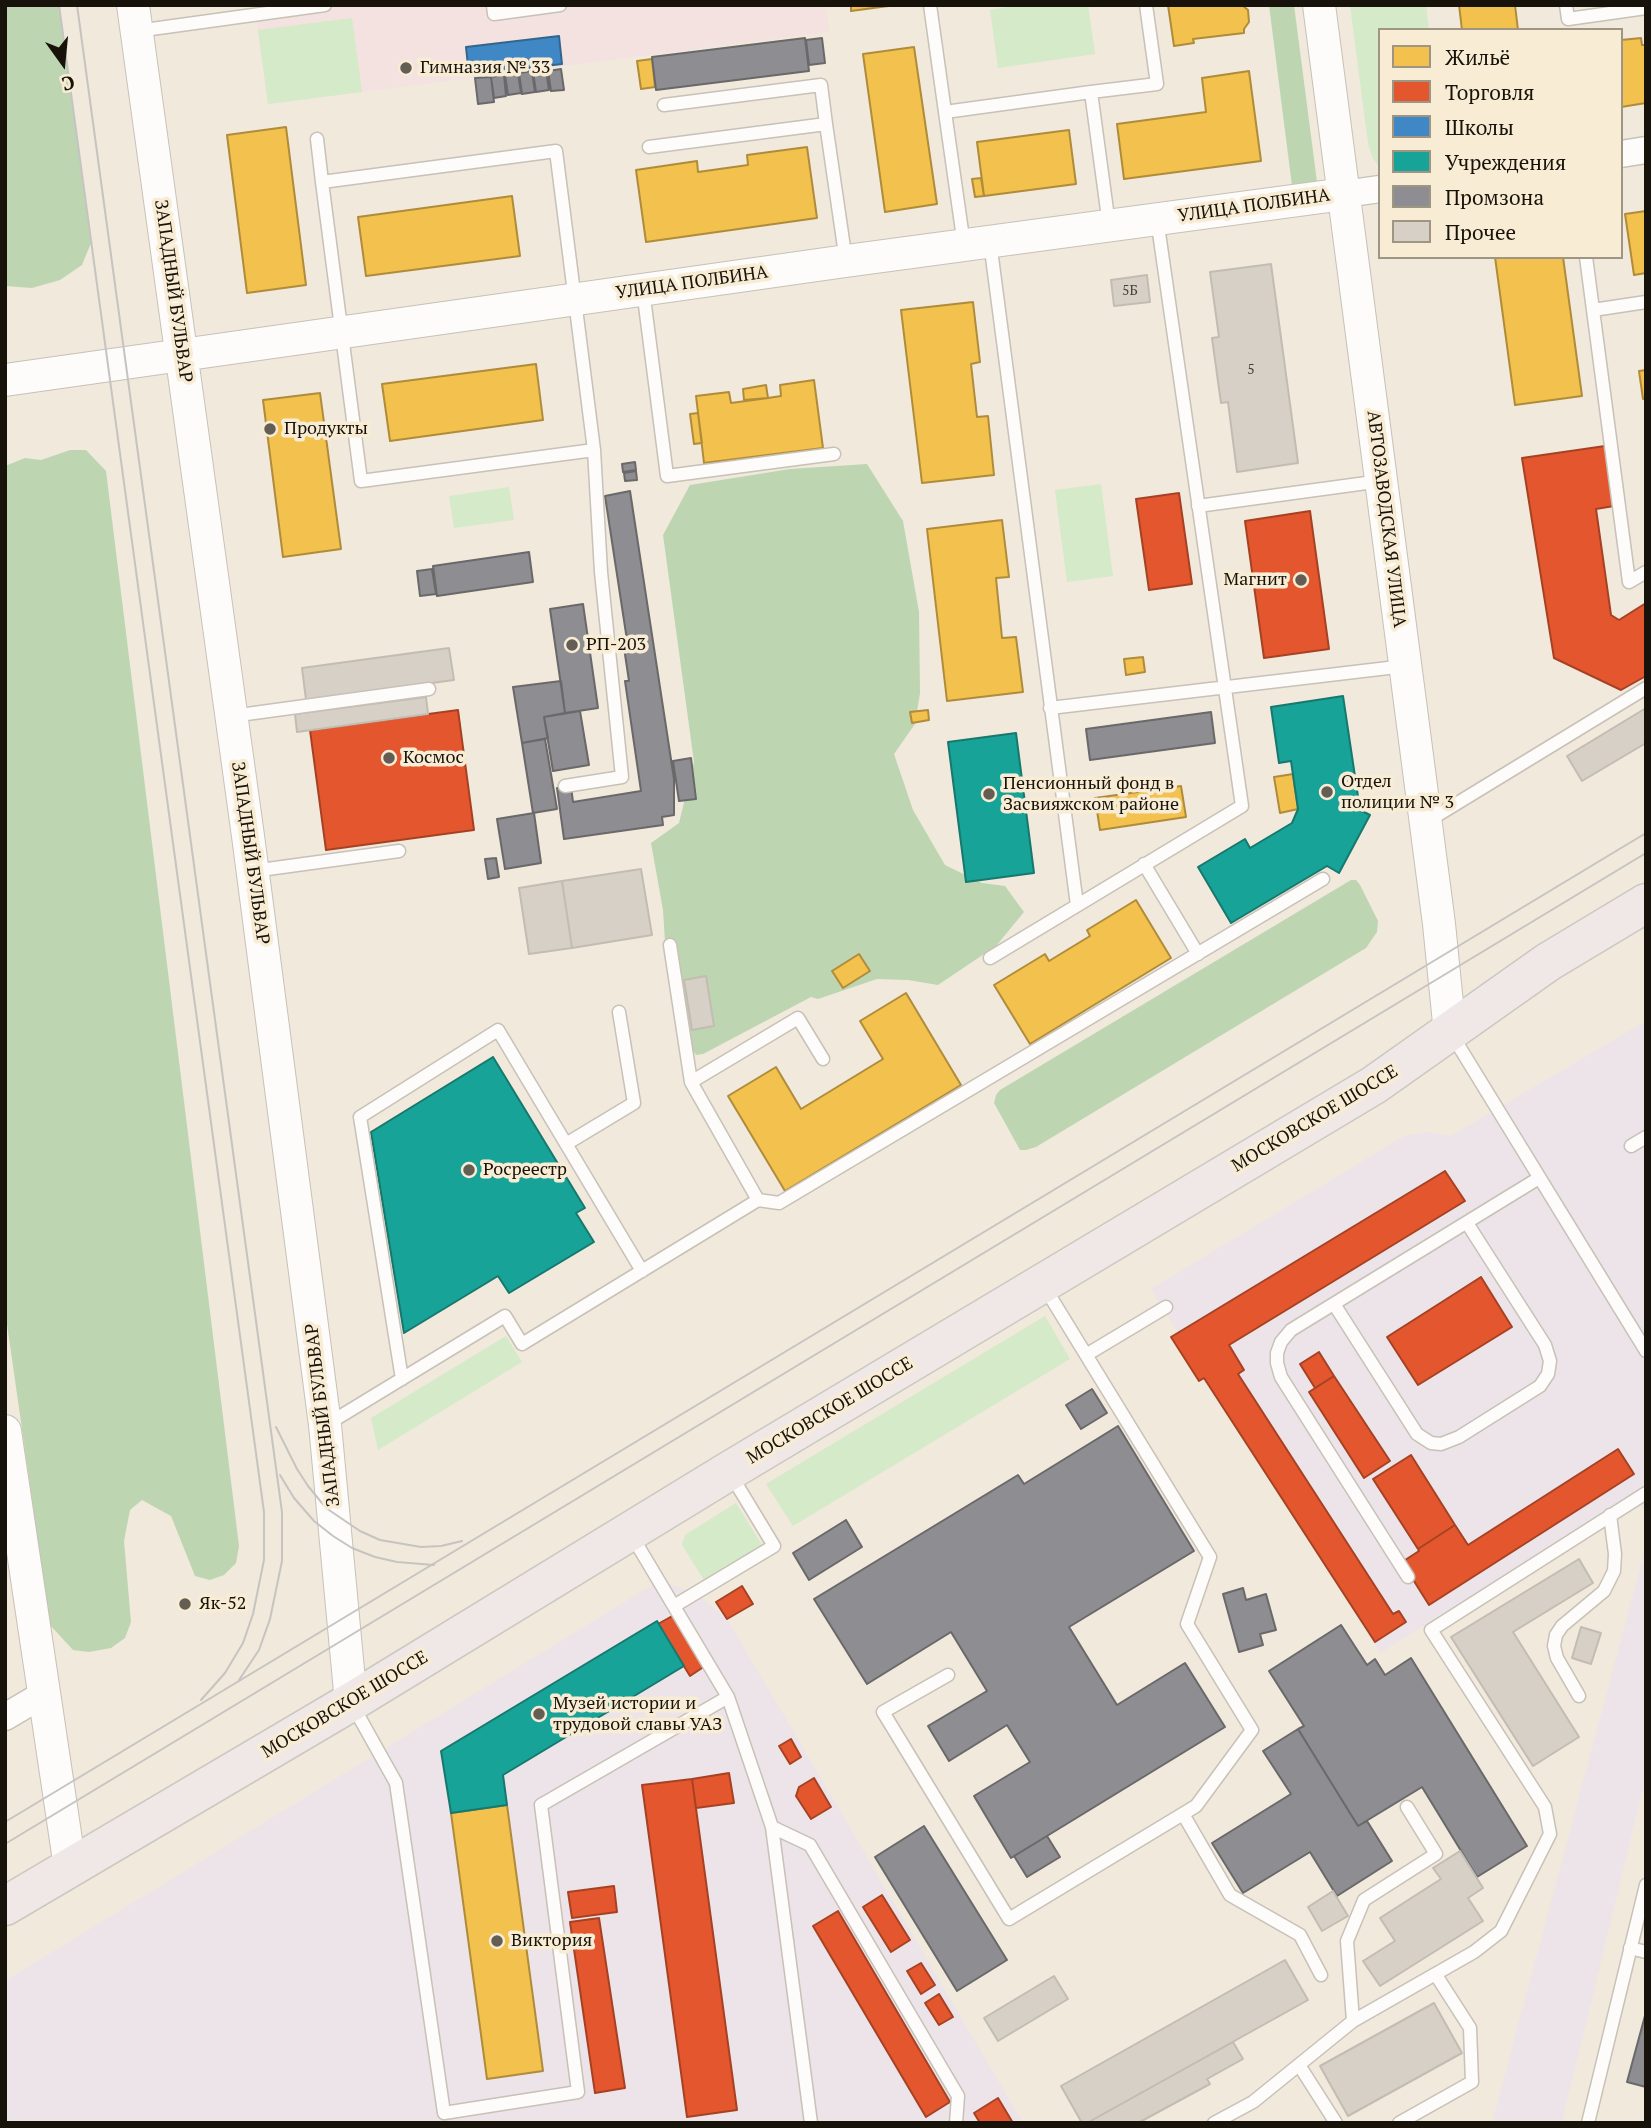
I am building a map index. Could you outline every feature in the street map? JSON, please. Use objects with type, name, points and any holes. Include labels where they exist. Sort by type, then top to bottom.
[{"type":"main road","name":"МОСКОВСКОЕ ШОССЕ","points":[[5,1906],[351,1702],[729,1471],[1374,1085],[1548,962],[1646,903]]},
{"type":"street","name":"АВТОЗАВОДСКАЯ УЛИЦА","points":[[1319,5],[1451,1033]]},
{"type":"street","name":"ЗАПАДНЫЙ БУЛЬВАР","points":[[135,18],[253,871],[325,1425],[351,1702]]},
{"type":"street","points":[[1623,154],[1646,150]]},
{"type":"street","name":"УЛИЦА ПОЛБИНА","points":[[5,380],[1378,188]]},
{"type":"street","points":[[5,1431],[70,1867]]},
{"type":"street","points":[[5,1717],[44,1694]]},
{"type":"lane","points":[[135,18],[326,5]]},
{"type":"lane","points":[[493,5],[494,14],[560,5]]},
{"type":"lane","points":[[930,5],[945,112],[977,244],[1050,708],[1077,905]]},
{"type":"lane","points":[[945,112],[1157,84],[1146,5]]},
{"type":"lane","points":[[1566,5],[1568,19],[1646,8]]},
{"type":"lane","points":[[664,105],[821,85],[846,261]]},
{"type":"lane","points":[[1091,92],[1110,226]]},
{"type":"lane","points":[[649,147],[826,124]]},
{"type":"lane","points":[[317,139],[361,481],[594,450]]},
{"type":"lane","points":[[322,182],[556,151],[594,450],[601,572],[622,777],[565,786]]},
{"type":"lane","points":[[990,958],[1242,806],[1157,219]]},
{"type":"lane","points":[[1586,259],[1629,582],[1646,572]]},
{"type":"lane","points":[[643,290],[667,475],[834,454]]},
{"type":"lane","points":[[1593,310],[1646,302]]},
{"type":"lane","points":[[1198,506],[1381,481]]},
{"type":"lane","points":[[1050,708],[1405,666]]},
{"type":"lane","points":[[1426,822],[1646,688]]},
{"type":"lane","points":[[232,716],[429,689]]},
{"type":"lane","points":[[253,871],[399,851]]},
{"type":"lane","points":[[1144,864],[1198,954]]},
{"type":"lane","points":[[325,1425],[505,1316],[522,1345],[758,1200],[779,1203],[1323,879]]},
{"type":"lane","points":[[670,945],[691,1082],[758,1200]]},
{"type":"lane","points":[[566,1144],[634,1103],[619,1012]]},
{"type":"lane","points":[[691,1082],[798,1018],[823,1059]]},
{"type":"lane","points":[[402,1379],[359,1117],[498,1030],[642,1271]]},
{"type":"lane","points":[[1451,1033],[1646,1351]]},
{"type":"lane","points":[[1631,1146],[1646,1137]]},
{"type":"lane","points":[[1408,1577],[1281,1377],[1277,1353],[1281,1342],[1290,1331],[1539,1178]]},
{"type":"lane","points":[[1334,1304],[1417,1434],[1430,1443],[1441,1444],[1459,1437],[1540,1386],[1548,1374],[1550,1361],[1545,1345],[1467,1223]]},
{"type":"lane","points":[[948,1675],[883,1713],[1009,1919],[1196,1806],[1252,1730],[1187,1624],[1210,1557],[1042,1283]]},
{"type":"lane","points":[[1086,1355],[1166,1307]]},
{"type":"lane","points":[[674,1606],[774,1546],[729,1471]]},
{"type":"lane","points":[[1214,2123],[1253,2102],[1353,2021],[1474,1952],[1501,1931],[1550,1834],[1545,1807],[1432,1630],[1646,1493]]},
{"type":"lane","points":[[1579,1696],[1557,1658],[1554,1646],[1562,1626],[1604,1591],[1614,1571],[1615,1554],[1610,1515]]},
{"type":"lane","points":[[631,1532],[728,1697],[772,1827],[810,2123]]},
{"type":"lane","points":[[351,1702],[396,1783],[444,2113],[578,2092],[541,1805],[728,1697]]},
{"type":"lane","points":[[1353,2021],[1348,1941],[1364,1900],[1436,1854],[1407,1807]]},
{"type":"lane","points":[[1183,1814],[1230,1895],[1300,1935],[1321,1975]]},
{"type":"lane","points":[[772,1827],[810,1845],[958,2096],[956,2123]]},
{"type":"lane","points":[[1588,2123],[1646,1885]]},
{"type":"lane","points":[[1630,1948],[1646,1952]]},
{"type":"lane","points":[[1399,2123],[1472,2082],[1470,2028],[1436,1975]]},
{"type":"lane","points":[[1299,2065],[1336,2123]]},
{"type":"shaded area","name":"Гимназия № 33","points":[[254,5],[826,5],[829,32],[268,104]]},
{"type":"shaded area","points":[[1646,1021],[1646,1511],[1630,1496],[1380,1653],[1151,1289],[1404,1136],[1425,1132],[1451,1136]]},
{"type":"shaded area","points":[[1646,1546],[1646,1776],[1564,2114],[1565,2123],[1492,2123]]},
{"type":"shaded area","points":[[659,1581],[696,1593],[728,1620],[1023,2123],[5,2123],[5,1981]]},
{"type":"green space","points":[[5,5],[59,5],[91,243],[82,265],[60,280],[32,288],[5,286]]},
{"type":"green space","points":[[1021,5],[1088,5],[1095,54],[998,68],[990,10]]},
{"type":"green space","points":[[1269,5],[1294,5],[1317,182],[1292,186]]},
{"type":"green space","points":[[1350,5],[1426,5],[1429,28],[1378,28],[1378,165],[1368,143]]},
{"type":"green space","points":[[352,18],[362,92],[268,104],[258,30]]},
{"type":"green space","points":[[70,450],[86,450],[106,471],[239,1546],[236,1563],[224,1575],[210,1580],[195,1576],[171,1516],[142,1500],[130,1510],[124,1541],[131,1622],[125,1638],[111,1648],[89,1652],[73,1650],[50,1625],[5,1310],[5,466],[25,458],[41,460]]},
{"type":"green space","points":[[867,464],[903,521],[919,612],[920,693],[915,724],[894,754],[913,810],[945,865],[982,883],[1005,886],[1024,912],[996,946],[938,985],[877,979],[818,999],[811,997],[703,1054],[696,1055],[677,1027],[666,957],[663,910],[651,843],[679,823],[694,762],[663,535],[690,485],[790,469]]},
{"type":"green space","points":[[1101,484],[1113,576],[1067,582],[1055,490]]},
{"type":"green space","points":[[509,487],[514,520],[454,528],[449,496]]},
{"type":"green space","points":[[1351,880],[1356,880],[1360,885],[1378,921],[1377,932],[1366,948],[1036,1147],[1020,1150],[994,1103],[1000,1090]]},
{"type":"green space","points":[[1045,1316],[1070,1359],[793,1526],[766,1484]]},
{"type":"green space","points":[[506,1336],[522,1362],[378,1450],[371,1418]]},
{"type":"green space","points":[[736,1503],[762,1545],[704,1580],[682,1545],[685,1535]]},
{"type":"building: Жильё","points":[[851,5],[896,5],[851,11]]},
{"type":"building: Жильё","points":[[1168,5],[1242,5],[1248,10],[1249,22],[1244,33],[1193,39],[1194,43],[1174,46]]},
{"type":"building: Жильё","points":[[1459,5],[1515,5],[1518,28],[1462,28]]},
{"type":"building: Жильё","points":[[1641,38],[1642,45],[1646,45],[1646,103],[1623,107],[1623,40]]},
{"type":"building: Жильё","points":[[914,47],[937,204],[885,212],[863,54]]},
{"type":"building: Жильё","points":[[652,59],[655,87],[641,89],[637,61]]},
{"type":"building: Жильё","points":[[1249,71],[1261,161],[1124,179],[1117,124],[1206,112],[1202,78]]},
{"type":"building: Жильё","points":[[286,127],[306,285],[247,293],[227,135]]},
{"type":"building: Жильё","points":[[1069,130],[1076,184],[984,196],[977,142]]},
{"type":"building: Жильё","points":[[807,147],[817,218],[646,242],[636,170],[697,161],[698,172],[748,165],[747,155]]},
{"type":"building: Жильё","points":[[981,178],[984,196],[975,197],[972,179]]},
{"type":"building: Жильё","points":[[512,196],[520,256],[366,276],[358,217]]},
{"type":"building: Жильё","points":[[1646,211],[1646,273],[1634,275],[1625,214]]},
{"type":"building: Жильё","points":[[1495,259],[1563,259],[1582,396],[1515,405]]},
{"type":"building: Жильё","points":[[973,302],[980,362],[971,364],[977,417],[988,416],[994,475],[922,483],[901,310]]},
{"type":"building: Жильё","points":[[536,364],[543,420],[390,441],[382,384]]},
{"type":"building: Жильё","points":[[1646,370],[1646,398],[1643,399],[1639,371]]},
{"type":"building: Жильё","points":[[814,380],[823,448],[704,463],[696,396],[729,392],[731,403],[768,398],[781,396],[780,385]]},
{"type":"building: Жильё","points":[[766,385],[768,398],[744,400],[743,389]]},
{"type":"building: Жильё","points":[[320,393],[341,549],[283,557],[263,400]]},
{"type":"building: Жильё","points":[[698,413],[702,443],[694,444],[690,414]]},
{"type":"building: Жильё","points":[[1002,520],[1009,577],[996,578],[1002,638],[1016,637],[1023,692],[947,701],[927,529]]},
{"type":"building: Жильё","points":[[1143,657],[1145,672],[1126,675],[1124,659]]},
{"type":"building: Жильё","points":[[928,710],[929,720],[912,723],[910,712]]},
{"type":"building: Жильё","points":[[1293,774],[1298,809],[1280,813],[1274,777]]},
{"type":"building: Жильё","points":[[1181,786],[1186,817],[1100,830],[1095,798]]},
{"type":"building: Жильё","points":[[1136,900],[1171,958],[1030,1044],[994,985],[1045,954],[1049,961],[1090,936],[1087,930]]},
{"type":"building: Жильё","points":[[859,954],[870,971],[843,988],[832,971]]},
{"type":"building: Жильё","points":[[906,993],[961,1085],[785,1191],[728,1096],[776,1067],[801,1109],[883,1059],[860,1021]]},
{"type":"building: Жильё","name":"Виктория","points":[[507,1805],[543,2071],[487,2079],[451,1813]]},
{"type":"building: Торговля","points":[[1605,446],[1614,506],[1596,509],[1611,615],[1619,620],[1646,603],[1646,676],[1621,690],[1554,658],[1522,458]]},
{"type":"building: Торговля","points":[[1179,493],[1192,584],[1149,590],[1136,499]]},
{"type":"building: Торговля","points":[[1310,511],[1329,649],[1264,658],[1245,521]]},
{"type":"building: Торговля","name":"Космос","points":[[458,710],[474,830],[326,850],[310,730]]},
{"type":"building: Торговля","points":[[1445,1171],[1465,1201],[1229,1345],[1244,1370],[1238,1374],[1393,1614],[1399,1611],[1406,1622],[1375,1642],[1204,1378],[1199,1381],[1171,1337]]},
{"type":"building: Торговля","points":[[1481,1277],[1512,1327],[1418,1385],[1387,1337]]},
{"type":"building: Торговля","points":[[1319,1352],[1334,1376],[1315,1388],[1300,1364]]},
{"type":"building: Торговля","points":[[1334,1376],[1390,1461],[1364,1478],[1309,1392]]},
{"type":"building: Торговля","points":[[1618,1449],[1634,1474],[1429,1605],[1402,1562],[1455,1525],[1468,1545]]},
{"type":"building: Торговля","points":[[1411,1455],[1455,1525],[1418,1549],[1373,1479]]},
{"type":"building: Торговля","points":[[742,1586],[753,1604],[727,1619],[716,1602]]},
{"type":"building: Торговля","points":[[674,1615],[705,1666],[690,1676],[658,1624]]},
{"type":"building: Торговля","points":[[791,1739],[801,1757],[790,1764],[779,1746]]},
{"type":"building: Торговля","points":[[729,1773],[734,1803],[696,1808],[692,1779]]},
{"type":"building: Торговля","points":[[814,1778],[831,1807],[811,1819],[796,1796],[799,1787]]},
{"type":"building: Торговля","points":[[692,1779],[737,2110],[687,2117],[642,1785]]},
{"type":"building: Торговля","points":[[614,1886],[617,1912],[572,1918],[568,1892]]},
{"type":"building: Торговля","points":[[882,1895],[910,1940],[891,1952],[863,1907]]},
{"type":"building: Торговля","points":[[838,1911],[950,2102],[926,2117],[813,1926]]},
{"type":"building: Торговля","points":[[599,1918],[625,2088],[595,2093],[570,1922]]},
{"type":"building: Торговля","points":[[921,1963],[935,1985],[921,1994],[907,1971]]},
{"type":"building: Торговля","points":[[939,1994],[953,2017],[939,2025],[925,2003]]},
{"type":"building: Торговля","points":[[998,2098],[1013,2123],[980,2123],[974,2113]]},
{"type":"building: Школы","points":[[559,36],[562,64],[469,75],[466,47]]},
{"type":"building: Учреждения","name":"Отдел полиции № 3","points":[[1343,696],[1360,810],[1370,815],[1339,873],[1327,866],[1231,923],[1198,867],[1245,839],[1250,848],[1292,823],[1298,809],[1291,761],[1279,763],[1271,707]]},
{"type":"building: Учреждения","name":"Пенсионный фонд в Засвияжском районе","points":[[1016,733],[1034,873],[966,882],[948,742]]},
{"type":"building: Учреждения","name":"Росреестр","points":[[493,1057],[585,1208],[576,1213],[594,1242],[509,1293],[498,1276],[404,1333],[371,1132]]},
{"type":"building: Учреждения","points":[[657,1621],[684,1666],[503,1775],[507,1805],[451,1813],[441,1751]]},
{"type":"building: Промзона","points":[[805,38],[809,71],[656,90],[652,57]]},
{"type":"building: Промзона","points":[[822,38],[825,63],[809,65],[806,40]]},
{"type":"building: Промзона","points":[[561,69],[564,90],[551,91],[548,71]]},
{"type":"building: Промзона","points":[[546,70],[549,90],[536,92],[533,72]]},
{"type":"building: Промзона","points":[[532,71],[535,92],[522,94],[519,73]]},
{"type":"building: Промзона","points":[[518,73],[521,93],[508,95],[505,75]]},
{"type":"building: Промзона","points":[[504,75],[506,96],[494,98],[491,77]]},
{"type":"building: Промзона","points":[[491,77],[494,102],[478,104],[475,78]]},
{"type":"building: Промзона","points":[[635,462],[636,470],[623,472],[622,464]]},
{"type":"building: Промзона","points":[[636,471],[637,480],[625,481],[624,473]]},
{"type":"building: Промзона","points":[[630,491],[674,779],[674,815],[662,817],[663,825],[564,839],[557,788],[571,786],[573,802],[641,791],[625,681],[629,681],[623,641],[627,640],[605,496]]},
{"type":"building: Промзона","points":[[529,552],[533,582],[437,596],[433,566]]},
{"type":"building: Промзона","points":[[432,569],[436,594],[420,596],[417,571]]},
{"type":"building: Промзона","name":"РП-203","points":[[583,604],[598,708],[565,713],[550,609]]},
{"type":"building: Промзона","points":[[561,681],[565,713],[544,717],[548,738],[522,743],[513,687]]},
{"type":"building: Промзона","points":[[580,711],[589,765],[553,771],[544,717]]},
{"type":"building: Промзона","points":[[1211,712],[1215,743],[1090,760],[1086,729]]},
{"type":"building: Промзона","points":[[545,739],[557,809],[533,813],[522,743]]},
{"type":"building: Промзона","points":[[691,758],[696,799],[679,801],[673,761]]},
{"type":"building: Промзона","points":[[534,813],[541,863],[505,869],[497,819]]},
{"type":"building: Промзона","points":[[496,858],[499,877],[488,879],[485,859]]},
{"type":"building: Промзона","points":[[1092,1389],[1107,1413],[1081,1429],[1066,1405]]},
{"type":"building: Промзона","points":[[1118,1426],[1194,1551],[1069,1627],[1117,1705],[1185,1663],[1225,1727],[1011,1858],[974,1796],[1030,1762],[1007,1725],[949,1761],[928,1726],[987,1691],[951,1632],[867,1684],[814,1599],[1018,1475],[1024,1484]]},
{"type":"building: Промзона","points":[[846,1520],[862,1547],[809,1580],[793,1553]]},
{"type":"building: Промзона","points":[[1243,1588],[1246,1600],[1266,1594],[1276,1630],[1260,1634],[1263,1645],[1239,1652],[1223,1594]]},
{"type":"building: Промзона","points":[[1341,1625],[1367,1665],[1375,1659],[1385,1675],[1411,1658],[1527,1846],[1477,1877],[1422,1787],[1358,1826],[1298,1729],[1304,1726],[1269,1671]]},
{"type":"building: Промзона","points":[[1298,1729],[1358,1826],[1367,1821],[1392,1861],[1337,1896],[1310,1852],[1243,1893],[1212,1843],[1291,1794],[1263,1751]]},
{"type":"building: Промзона","points":[[924,1826],[1007,1960],[957,1991],[875,1857]]},
{"type":"building: Промзона","points":[[1047,1836],[1060,1857],[1027,1877],[1014,1856]]},
{"type":"building: Промзона","points":[[1646,2012],[1646,2087],[1627,2082]]},
{"type":"building: Прочее","points":[[1271,264],[1298,463],[1237,472],[1228,402],[1221,403],[1212,338],[1219,337],[1210,272]]},
{"type":"building: Прочее","points":[[1147,275],[1150,302],[1114,306],[1111,280]]},
{"type":"building: Прочее","points":[[449,648],[454,680],[306,700],[302,668]]},
{"type":"building: Прочее","points":[[426,697],[428,714],[297,732],[295,714]]},
{"type":"building: Прочее","points":[[1646,708],[1646,743],[1582,781],[1567,756]]},
{"type":"building: Прочее","points":[[641,869],[652,935],[572,948],[562,881]]},
{"type":"building: Прочее","points":[[562,881],[572,948],[529,954],[519,888]]},
{"type":"building: Прочее","points":[[706,976],[714,1026],[692,1030],[684,980]]},
{"type":"building: Прочее","points":[[1579,1559],[1593,1583],[1513,1632],[1579,1737],[1533,1766],[1451,1637]]},
{"type":"building: Прочее","points":[[1581,1627],[1601,1633],[1591,1664],[1572,1658]]},
{"type":"building: Прочее","points":[[1460,1851],[1483,1888],[1468,1898],[1483,1921],[1380,1986],[1363,1961],[1395,1941],[1380,1918],[1441,1879],[1433,1868]]},
{"type":"building: Прочее","points":[[1333,1891],[1348,1916],[1322,1931],[1308,1907]]},
{"type":"building: Прочее","points":[[1285,1960],[1308,2000],[1087,2123],[1082,2123],[1061,2086]]},
{"type":"building: Прочее","points":[[1054,1976],[1068,1999],[998,2041],[984,2018]]},
{"type":"building: Прочее","points":[[1434,2003],[1462,2053],[1348,2116],[1320,2066]]},
{"type":"building: Прочее","points":[[1233,2042],[1243,2059],[1207,2079],[1210,2084],[1138,2123],[1087,2123]]},
{"type":"tram line","points":[[59,5],[264,1512],[264,1560],[253,1614],[243,1643],[225,1673],[201,1700]]},
{"type":"tram line","points":[[77,5],[282,1512],[282,1561],[270,1619],[259,1650],[239,1680]]},
{"type":"tram line","points":[[5,1822],[1646,833]]},
{"type":"tram line","points":[[5,1844],[1646,853]]},
{"type":"tram line","points":[[276,1427],[308,1486],[326,1508],[360,1531],[380,1540],[421,1547],[462,1541]]},
{"type":"tram line","points":[[280,1475],[294,1498],[314,1521],[352,1548],[397,1562],[434,1565]]},
{"type":"place","name":"Гимназия № 33","points":[[406,68]]},
{"type":"place","name":"Продукты","points":[[270,429]]},
{"type":"place","name":"Магнит","points":[[1301,580]]},
{"type":"place","name":"РП-203","points":[[572,645]]},
{"type":"place","name":"Космос","points":[[389,758]]},
{"type":"place","name":"Отдел полиции № 3","points":[[1327,792]]},
{"type":"place","name":"Пенсионный фонд в Засвияжском районе","points":[[989,794]]},
{"type":"place","name":"Росреестр","points":[[469,1170]]},
{"type":"place","name":"Як-52","points":[[185,1604]]},
{"type":"place","name":"Музей истории и трудовой славы УАЗ","points":[[539,1714]]},
{"type":"place","name":"Виктория","points":[[497,1941]]}]
